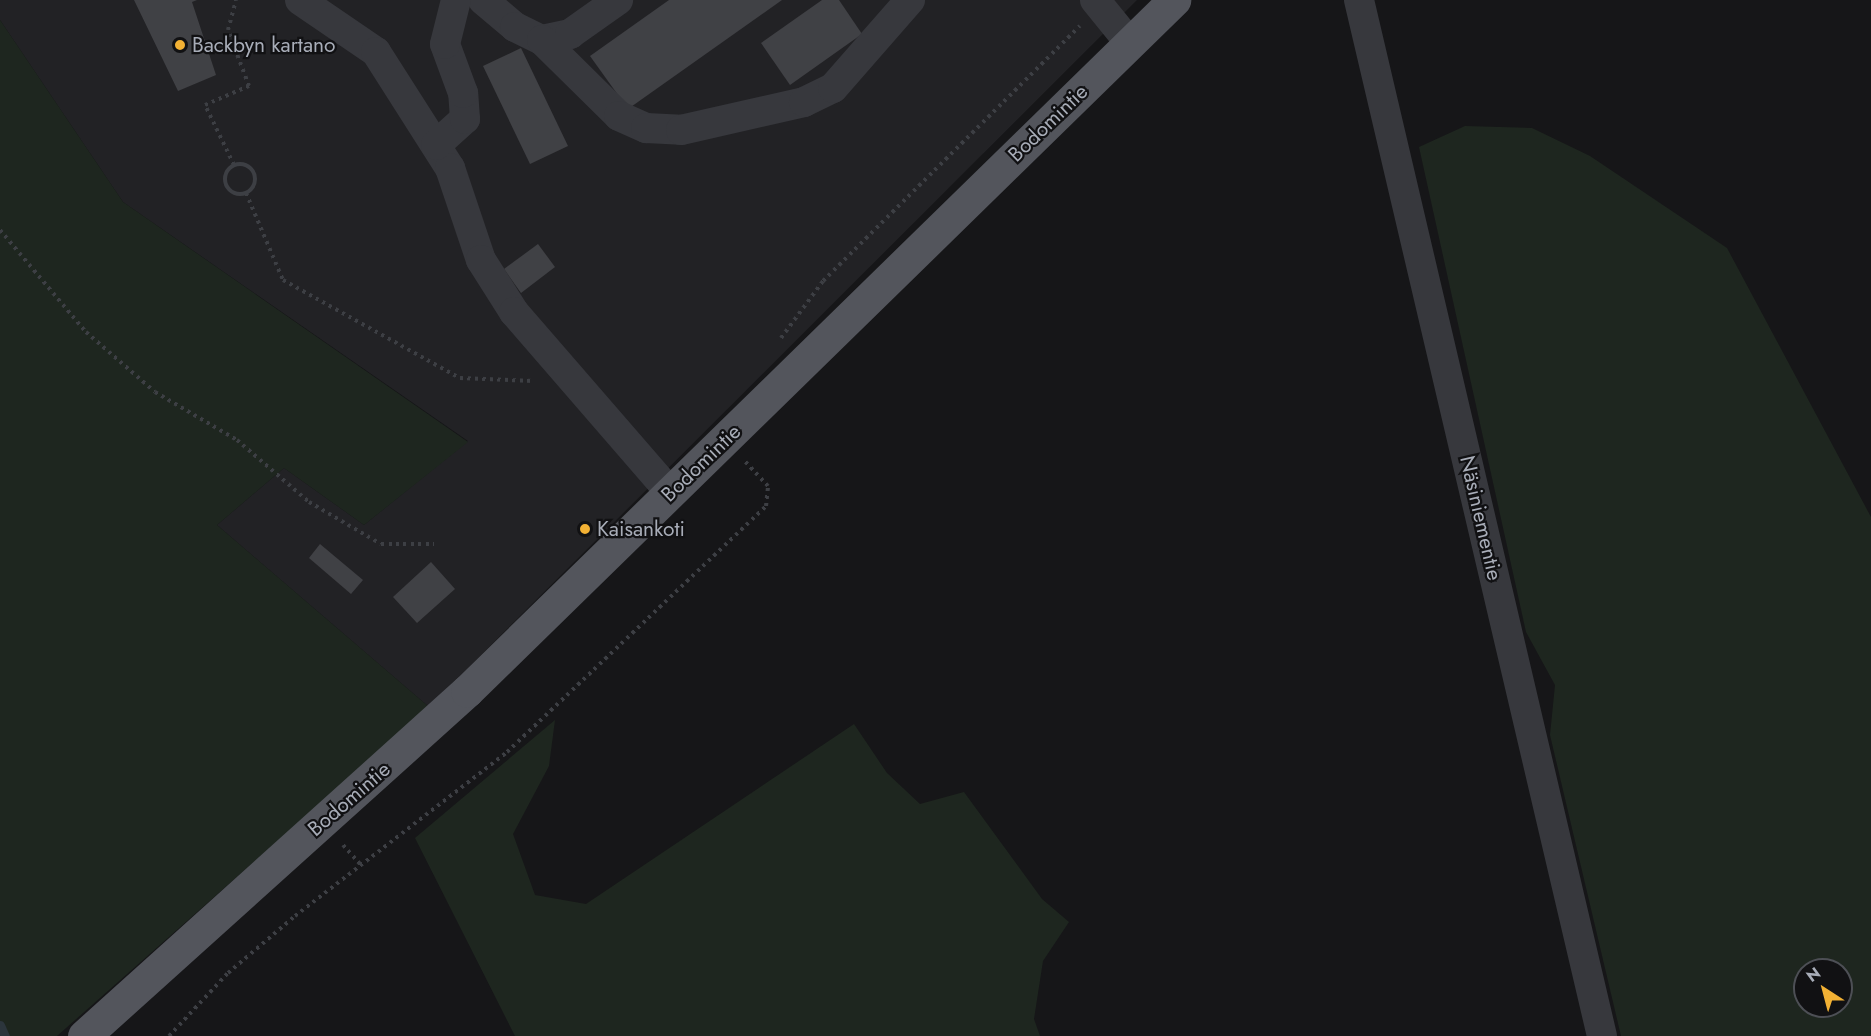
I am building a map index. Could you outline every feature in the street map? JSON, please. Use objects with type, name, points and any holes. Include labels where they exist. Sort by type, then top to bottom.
[{"type":"main road","name":"Bodomintie","points":[[84,1036],[394,759],[1174,0]]},
{"type":"lane","points":[[300,0],[376,52],[450,168],[481,260],[514,312],[670,492]]},
{"type":"lane","points":[[436,145],[465,119],[463,93],[445,44],[456,0]]},
{"type":"lane","points":[[483,0],[515,27],[542,40],[619,116],[646,128],[681,130],[804,102],[833,87],[910,0]]},
{"type":"lane","points":[[542,40],[570,34],[618,0]]},
{"type":"lane","name":"Näsiniementie","points":[[1359,0],[1602,1036]]},
{"type":"lane","points":[[1097,3],[1130,43]]},
{"type":"path","points":[[234,165],[225,182],[233,193],[246,193],[255,183],[252,170],[234,165],[205,105],[249,86],[228,30],[236,0]]},
{"type":"path","points":[[776,344],[823,281],[1097,3]]},
{"type":"path","points":[[246,193],[283,280],[336,312],[460,378],[515,383],[571,378]]},
{"type":"path","points":[[0,230],[86,332],[155,392],[237,440],[309,502],[381,544],[434,544]]},
{"type":"path","points":[[169,1036],[228,973],[286,923],[507,752],[766,506],[768,486],[743,459]]},
{"type":"shaded area","points":[[0,0],[1137,0],[429,707],[217,525],[284,468],[364,525],[468,441],[123,202],[0,20]]},
{"type":"shaded area","points":[[0,20],[123,202],[468,442],[364,525],[284,468],[217,525],[429,707],[57,1036],[0,1036]]},
{"type":"shaded area","points":[[1465,126],[1532,128],[1590,156],[1727,248],[1871,517],[1871,1036],[1621,1036],[1550,735],[1555,685],[1526,632],[1419,147]]},
{"type":"shaded area","points":[[555,720],[549,766],[513,834],[535,895],[586,904],[854,724],[887,773],[920,804],[964,792],[1042,899],[1069,922],[1043,961],[1034,1019],[1040,1036],[515,1036],[415,838]]},
{"type":"building","name":"Backbyn kartano","points":[[134,0],[197,0],[192,2],[216,75],[178,91]]},
{"type":"building","points":[[669,0],[782,0],[628,109],[590,56]]},
{"type":"building","points":[[822,0],[839,0],[862,34],[790,85],[761,43]]},
{"type":"building","points":[[521,48],[568,146],[530,164],[483,66]]},
{"type":"building","points":[[538,244],[555,267],[521,293],[504,269]]},
{"type":"building","points":[[320,544],[363,580],[351,594],[309,558]]},
{"type":"building","points":[[431,562],[455,589],[417,623],[393,597]]},
{"type":"waterway","points":[[0,1025],[5,1036]]},
{"type":"place","name":"Backbyn kartano","points":[[180,45]]},
{"type":"place","name":"Kaisankoti","points":[[585,529]]}]
